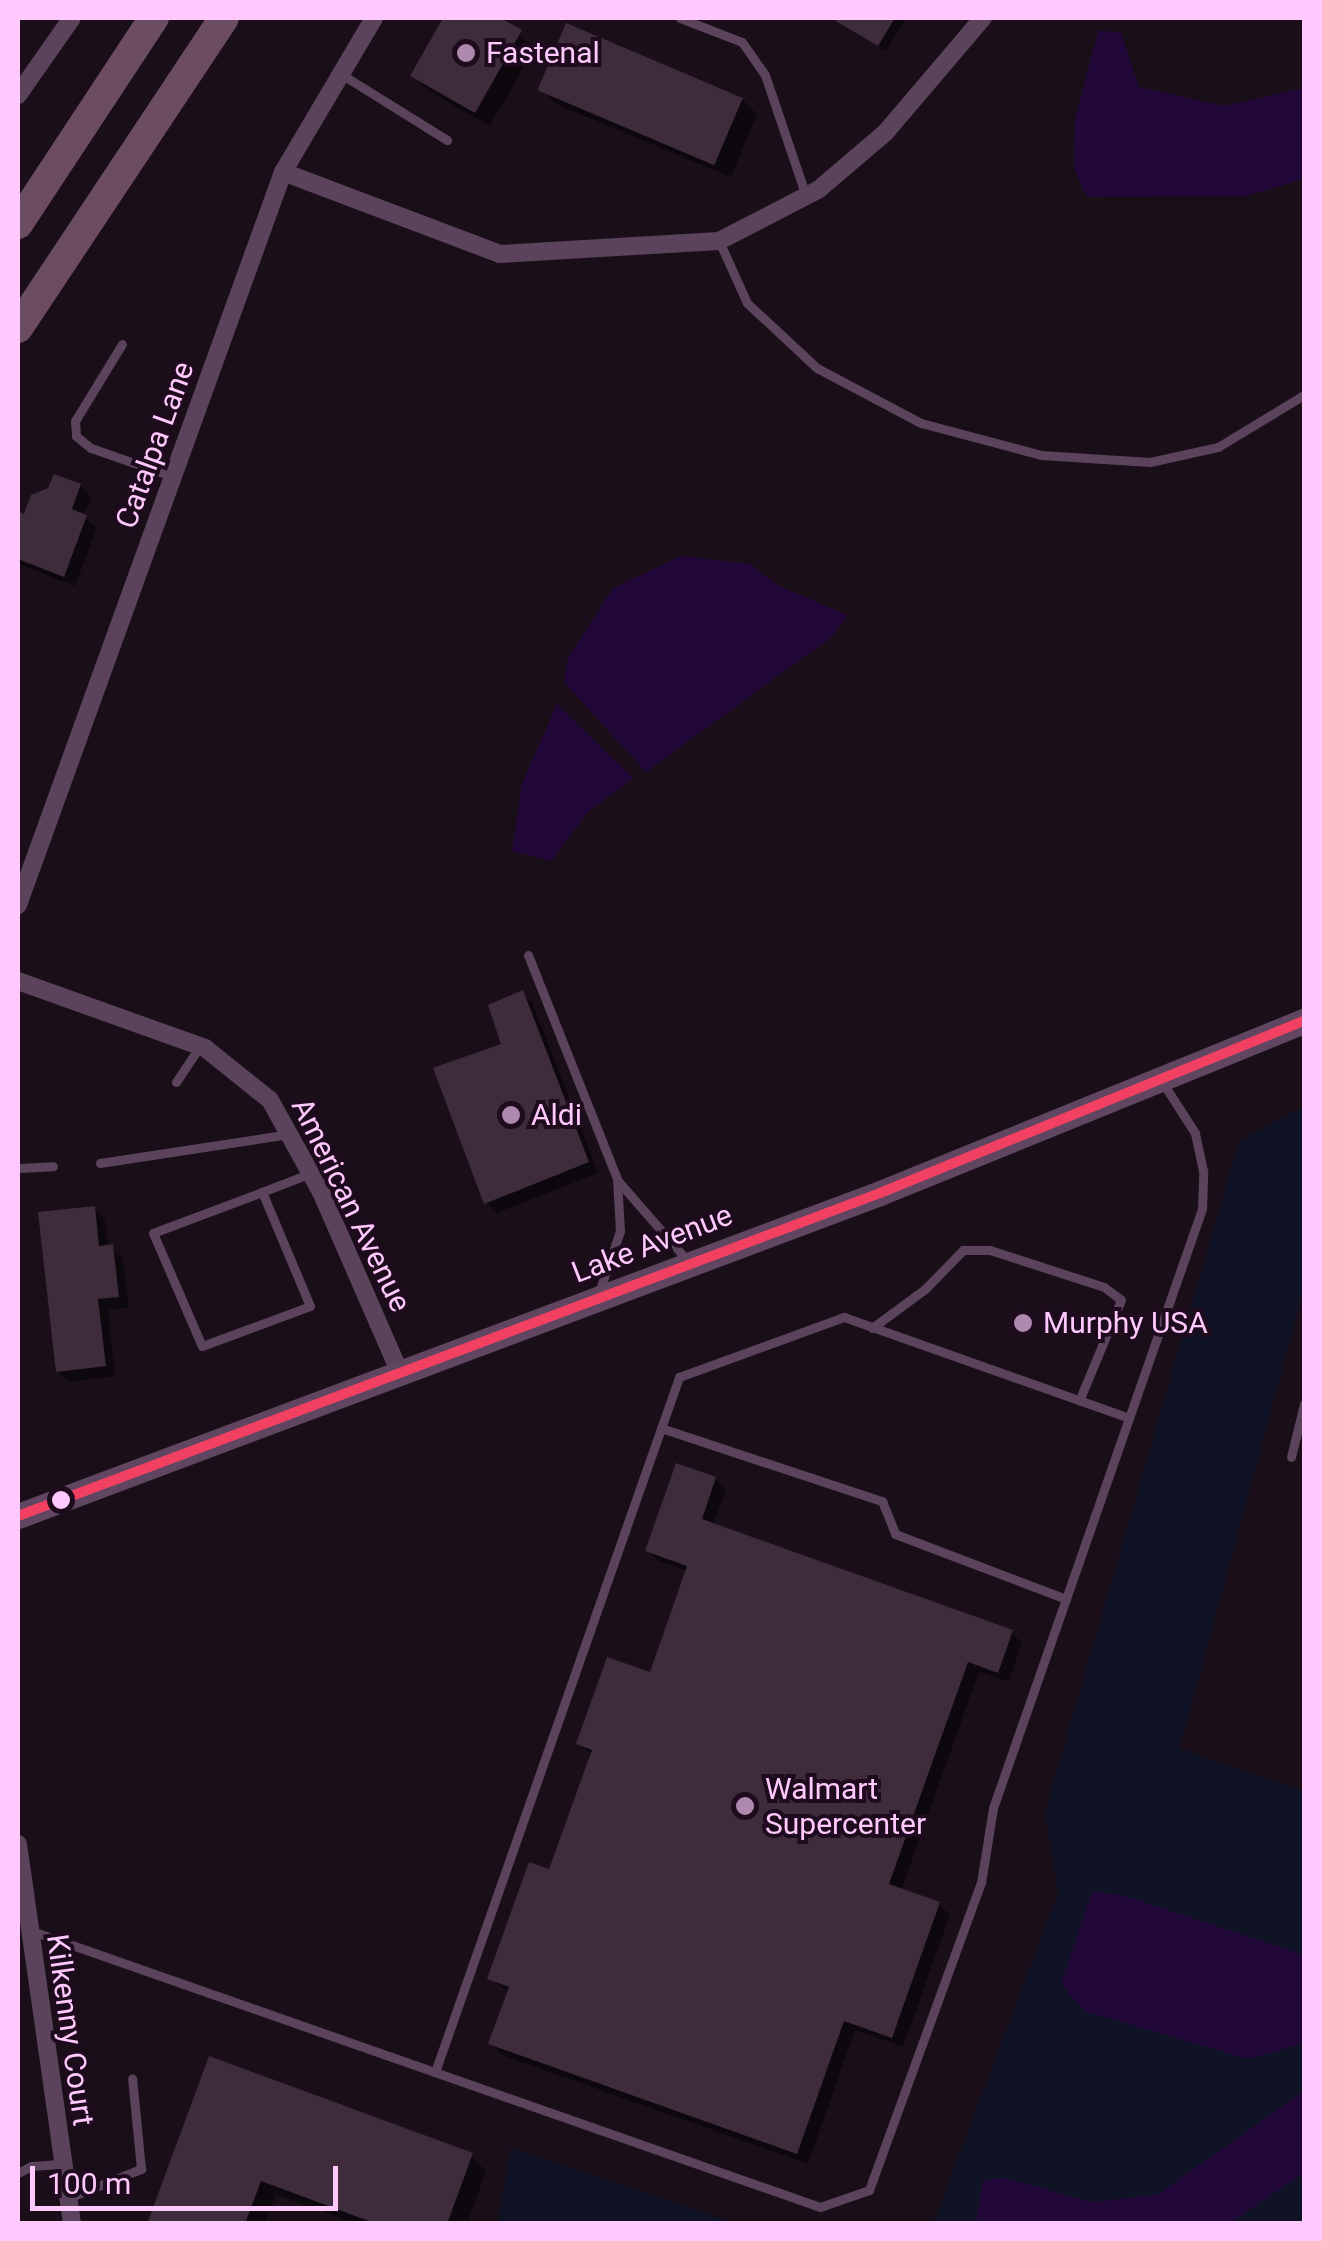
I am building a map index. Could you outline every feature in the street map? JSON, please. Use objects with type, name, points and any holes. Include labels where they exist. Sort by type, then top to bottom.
[{"type":"main road","points":[[18,224],[154,18]]},
{"type":"main road","points":[[18,328],[224,18]]},
{"type":"street","points":[[19,96],[72,18]]},
{"type":"street","name":"Catalpa Lane","points":[[18,905],[284,172],[374,18]]},
{"type":"street","points":[[284,172],[500,254],[719,241],[806,196],[885,133],[982,18]]},
{"type":"street","name":"American Avenue","points":[[18,980],[200,1046],[270,1100],[311,1174],[400,1373]]},
{"type":"street","name":"Lake Avenue","points":[[18,1516],[691,1264],[1304,1021]]},
{"type":"street","name":"Kilkenny Court","points":[[18,1844],[65,2198],[72,2224]]},
{"type":"lane","points":[[680,18],[742,42],[766,75],[806,196]]},
{"type":"lane","points":[[341,74],[447,140]]},
{"type":"lane","points":[[719,241],[747,304],[817,368],[921,422],[1041,455],[1150,462],[1218,446],[1304,395]]},
{"type":"lane","points":[[122,344],[75,422],[76,436],[91,448],[173,476]]},
{"type":"lane","points":[[528,955],[616,1179],[620,1231],[596,1300]]},
{"type":"lane","points":[[176,1082],[200,1046]]},
{"type":"lane","points":[[29,1930],[820,2207],[869,2190],[981,1883],[993,1808],[1202,1209],[1203,1171],[1195,1133],[1160,1080]]},
{"type":"lane","points":[[100,1163],[289,1134]]},
{"type":"lane","points":[[18,1168],[53,1166]]},
{"type":"lane","points":[[262,1192],[310,1306],[202,1346],[153,1232],[311,1174]]},
{"type":"lane","points":[[616,1179],[691,1264]]},
{"type":"lane","points":[[872,1328],[925,1289],[963,1250],[990,1250],[1104,1287],[1121,1300],[1079,1401]]},
{"type":"lane","points":[[435,2072],[679,1376],[844,1318],[1129,1418]]},
{"type":"lane","points":[[1290,1457],[1304,1404]]},
{"type":"lane","points":[[661,1428],[882,1501],[895,1534],[1066,1599]]},
{"type":"lane","points":[[65,2198],[94,2191],[116,2176],[141,2170],[132,2078]]},
{"type":"lane","points":[[18,2173],[31,2166],[61,2164]]},
{"type":"shaded area","points":[[1098,31],[1121,32],[1139,87],[1224,106],[1304,88],[1304,179],[1246,196],[1087,197],[1074,169],[1075,120]]},
{"type":"shaded area","points":[[681,556],[750,564],[777,585],[848,615],[830,638],[646,772],[564,682],[568,658],[613,588]]},
{"type":"shaded area","points":[[557,704],[633,778],[587,813],[551,861],[512,851],[522,784]]},
{"type":"shaded area","points":[[1304,1106],[1304,1288],[1180,1748],[1304,1792],[1304,2223],[933,2224],[1058,1893],[1045,1812],[1239,1141]]},
{"type":"shaded area","points":[[1092,1892],[1122,1895],[1304,1955],[1304,2043],[1248,2059],[1084,2011],[1061,1984]]},
{"type":"shaded area","points":[[1304,2091],[1304,2173],[1230,2223],[976,2223],[983,2180],[1005,2178],[1091,2202],[1157,2195]]},
{"type":"shaded area","points":[[511,2147],[733,2223],[498,2223]]},
{"type":"building","name":"Fastenal","points":[[443,18],[500,18],[522,30],[475,113],[410,76]]},
{"type":"building","points":[[831,18],[895,18],[878,46]]},
{"type":"building","points":[[566,23],[743,98],[714,165],[537,90]]},
{"type":"building","points":[[54,474],[81,484],[72,509],[87,515],[64,577],[18,559],[18,511],[24,514],[31,495],[48,488]]},
{"type":"building","name":"Aldi","points":[[523,990],[589,1162],[484,1204],[433,1068],[501,1044],[488,1005]]},
{"type":"building","points":[[95,1206],[99,1246],[113,1244],[119,1297],[98,1299],[106,1366],[56,1372],[38,1212]]},
{"type":"building","name":"Walmart Supercenter","points":[[676,1463],[716,1477],[702,1519],[1013,1630],[998,1673],[968,1662],[889,1884],[940,1902],[892,2038],[844,2021],[797,2154],[488,2044],[509,1987],[487,1979],[529,1862],[549,1869],[592,1750],[576,1744],[607,1657],[650,1672],[687,1566],[645,1551]]},
{"type":"building","points":[[209,2056],[473,2153],[447,2224],[377,2224],[261,2181],[245,2224],[147,2224]]},
{"type":"transit line","points":[[18,1516],[880,1193],[1304,1021]]},
{"type":"place","name":"Fastenal","points":[[466,53]]},
{"type":"place","name":"Aldi","points":[[511,1115]]},
{"type":"place","name":"Murphy USA","points":[[1023,1323]]},
{"type":"place","name":"Walmart Supercenter","points":[[745,1806]]}]
